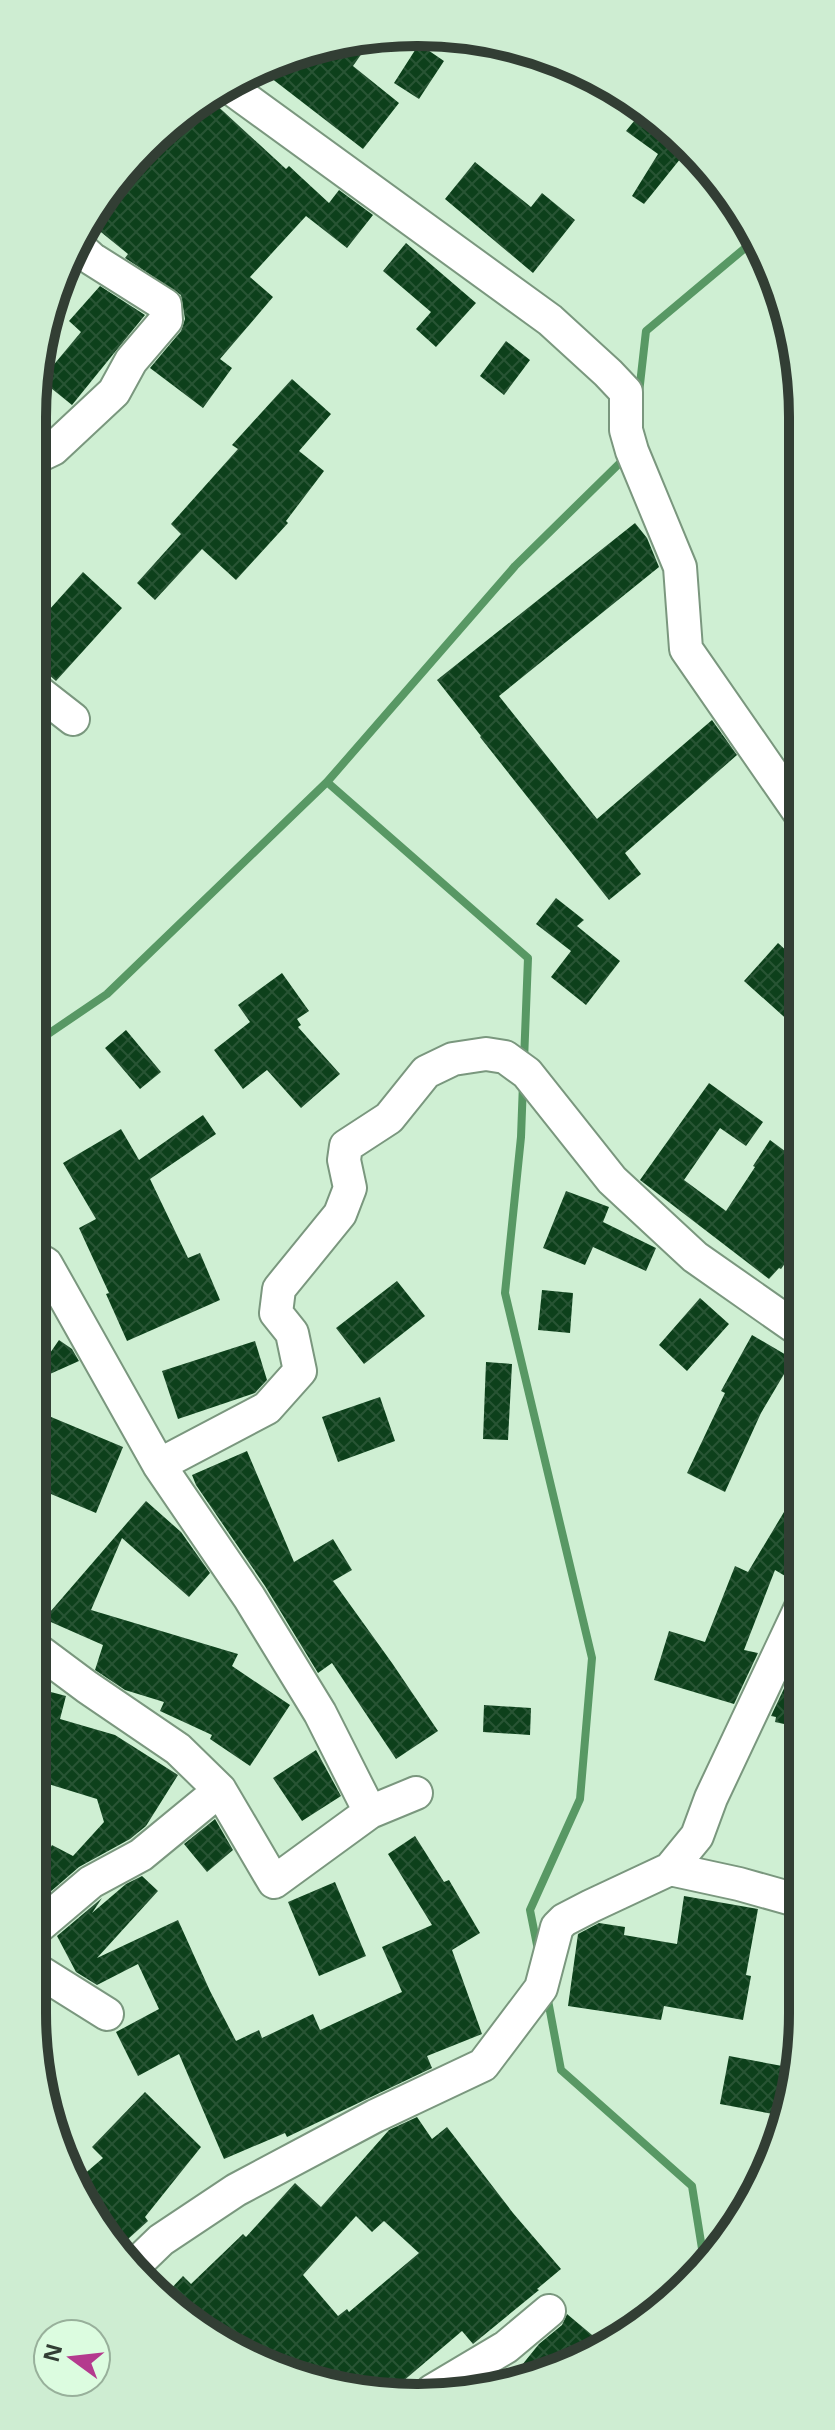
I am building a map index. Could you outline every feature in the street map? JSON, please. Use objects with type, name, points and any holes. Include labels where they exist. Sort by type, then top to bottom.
[{"type":"street","points":[[237,93],[550,320],[617,382],[632,451],[680,567],[686,649],[789,798]]},
{"type":"street","points":[[46,452],[114,392],[131,361],[166,320],[165,305],[84,252]]},
{"type":"street","points":[[46,698],[73,719]]},
{"type":"street","points":[[159,1465],[267,1408],[300,1371],[292,1333],[276,1313],[279,1289],[340,1214],[350,1188],[344,1160],[346,1146],[389,1118],[426,1072],[453,1059],[486,1054],[505,1057],[527,1073],[612,1180],[695,1257],[789,1323]]},
{"type":"street","points":[[46,1264],[159,1465],[257,1610],[320,1713],[370,1812]]},
{"type":"street","points":[[141,2260],[161,2240],[236,2190],[387,2110],[483,2065],[541,1988],[557,1927],[591,1906],[670,1869],[697,1836],[711,1798],[789,1633]]},
{"type":"street","points":[[46,1656],[178,1749],[220,1790],[274,1882],[370,1812],[416,1793]]},
{"type":"street","points":[[46,1920],[91,1882],[141,1855],[220,1790]]},
{"type":"street","points":[[697,1836],[739,1884]]},
{"type":"street","points":[[670,1869],[789,1898]]},
{"type":"street","points":[[46,1976],[107,2014]]},
{"type":"street","points":[[446,2383],[506,2347],[549,2311]]},
{"type":"building","points":[[418,46],[444,61],[419,99],[394,83]]},
{"type":"building","points":[[364,50],[353,66],[399,103],[363,149],[269,77],[321,59]]},
{"type":"building","points":[[217,105],[286,169],[289,166],[329,203],[339,190],[373,215],[347,248],[306,216],[250,277],[273,297],[220,359],[232,368],[203,408],[150,368],[181,331],[185,319],[181,295],[125,258],[128,254],[98,229],[123,191],[155,155],[191,123]]},
{"type":"building","points":[[637,118],[682,157],[644,204],[632,196],[658,154],[626,131]]},
{"type":"building","points":[[475,162],[531,207],[542,193],[575,220],[533,273],[445,199]]},
{"type":"building","points":[[406,243],[476,303],[436,347],[416,329],[431,312],[383,271]]},
{"type":"building","points":[[100,286],[145,315],[72,405],[48,385],[49,371],[81,332],[69,321]]},
{"type":"building","points":[[506,341],[530,360],[504,395],[480,376]]},
{"type":"building","points":[[292,379],[331,414],[299,451],[324,471],[286,521],[288,523],[236,580],[202,549],[155,600],[137,583],[181,534],[171,524],[238,449],[232,445]]},
{"type":"building","points":[[635,523],[647,538],[659,567],[499,696],[597,819],[712,720],[737,755],[625,853],[641,874],[609,900],[437,680]]},
{"type":"building","points":[[83,572],[122,608],[56,681],[46,672],[46,613]]},
{"type":"building","points":[[556,898],[584,920],[577,926],[620,961],[586,1005],[551,977],[571,951],[536,924]]},
{"type":"building","points":[[778,943],[789,953],[789,1021],[744,981]]},
{"type":"building","points":[[282,973],[309,1011],[297,1019],[301,1025],[298,1027],[340,1074],[301,1108],[267,1070],[243,1089],[214,1050],[250,1022],[238,1005]]},
{"type":"building","points":[[126,1030],[161,1072],[140,1089],[105,1048]]},
{"type":"building","points":[[709,1083],[763,1122],[746,1146],[720,1128],[684,1180],[726,1211],[770,1140],[789,1154],[789,1258],[769,1279],[640,1180]]},
{"type":"building","points":[[203,1115],[216,1134],[150,1179],[188,1258],[200,1253],[220,1300],[127,1341],[79,1228],[96,1219],[63,1163],[121,1129],[139,1160]]},
{"type":"building","points":[[566,1191],[609,1207],[603,1222],[656,1248],[646,1271],[593,1247],[585,1265],[543,1248]]},
{"type":"building","points":[[397,1281],[425,1316],[364,1364],[336,1328]]},
{"type":"building","points":[[542,1290],[573,1293],[570,1333],[538,1330]]},
{"type":"building","points":[[700,1298],[729,1324],[687,1371],[659,1345]]},
{"type":"building","points":[[752,1335],[789,1357],[789,1366],[761,1413],[725,1492],[687,1473],[725,1393],[721,1391]]},
{"type":"building","points":[[59,1340],[72,1349],[79,1361],[46,1376],[46,1359]]},
{"type":"building","points":[[255,1341],[267,1380],[255,1393],[178,1419],[162,1371]]},
{"type":"building","points":[[486,1362],[512,1364],[508,1440],[483,1439]]},
{"type":"building","points":[[380,1397],[395,1441],[338,1462],[322,1417]]},
{"type":"building","points":[[46,1415],[123,1447],[96,1513],[46,1492]]},
{"type":"building","points":[[247,1451],[294,1562],[333,1539],[352,1570],[333,1581],[438,1731],[396,1759],[332,1663],[318,1673],[265,1586],[196,1485],[192,1475]]},
{"type":"building","points":[[146,1501],[181,1532],[210,1573],[189,1597],[122,1538],[91,1610],[238,1654],[232,1666],[290,1705],[250,1766],[210,1739],[212,1735],[160,1711],[164,1702],[125,1690],[95,1670],[103,1645],[46,1620]]},
{"type":"building","points":[[789,1508],[789,1578],[775,1570],[744,1650],[758,1653],[734,1704],[654,1680],[669,1631],[705,1642],[735,1566],[748,1572]]},
{"type":"building","points":[[789,1678],[789,1725],[775,1722],[776,1717],[771,1716]]},
{"type":"building","points":[[46,1691],[66,1696],[60,1719],[115,1735],[178,1775],[146,1826],[130,1839],[79,1867],[46,1896],[46,1856],[52,1845],[73,1856],[104,1822],[97,1799],[46,1783]]},
{"type":"building","points":[[484,1705],[531,1708],[530,1735],[483,1732]]},
{"type":"building","points":[[316,1750],[341,1796],[302,1821],[273,1778]]},
{"type":"building","points":[[215,1819],[233,1850],[207,1872],[184,1844]]},
{"type":"building","points":[[415,1836],[444,1882],[449,1880],[480,1933],[452,1950],[482,2034],[427,2056],[432,2068],[287,2137],[285,2133],[224,2159],[179,2054],[138,2076],[116,2032],[159,2009],[138,1964],[97,1985],[76,1972],[57,1936],[102,1898],[92,1913],[126,1884],[142,1876],[158,1891],[97,1958],[178,1920],[236,2041],[259,2030],[262,2038],[313,2014],[320,2030],[402,1992],[382,1947],[432,1925],[388,1854]]},
{"type":"building","points":[[335,1882],[366,1956],[319,1976],[288,1902]]},
{"type":"building","points":[[684,1896],[758,1909],[746,1975],[751,1976],[743,2020],[664,2006],[661,2020],[568,2006],[578,1934],[599,1923],[625,1927],[624,1935],[677,1944]]},
{"type":"building","points":[[729,2056],[785,2067],[774,2114],[720,2104]]},
{"type":"building","points":[[145,2092],[201,2147],[145,2217],[148,2221],[125,2242],[83,2175],[103,2158],[92,2147]]},
{"type":"building","points":[[417,2117],[432,2139],[447,2127],[561,2269],[473,2344],[462,2331],[403,2383],[345,2377],[275,2356],[211,2321],[170,2289],[183,2276],[191,2284],[243,2234],[246,2237],[295,2183],[321,2207],[389,2130]],"holes":[[[356,2216],[372,2232],[384,2221],[419,2253],[349,2312],[347,2309],[338,2316],[303,2275]]]},
{"type":"building","points":[[567,2314],[596,2338],[560,2356],[518,2370],[539,2344],[562,2325]]},
{"type":"waterway","points":[[639,393],[646,331],[747,246]]},
{"type":"waterway","points":[[46,1035],[107,994],[327,782],[515,566],[627,456]]},
{"type":"waterway","points":[[327,782],[528,958],[524,1061]]},
{"type":"waterway","points":[[523,1083],[521,1137],[505,1293],[592,1658],[580,1799],[530,1910],[538,1950]]},
{"type":"waterway","points":[[547,1995],[561,2070],[692,2186],[702,2251]]}]
